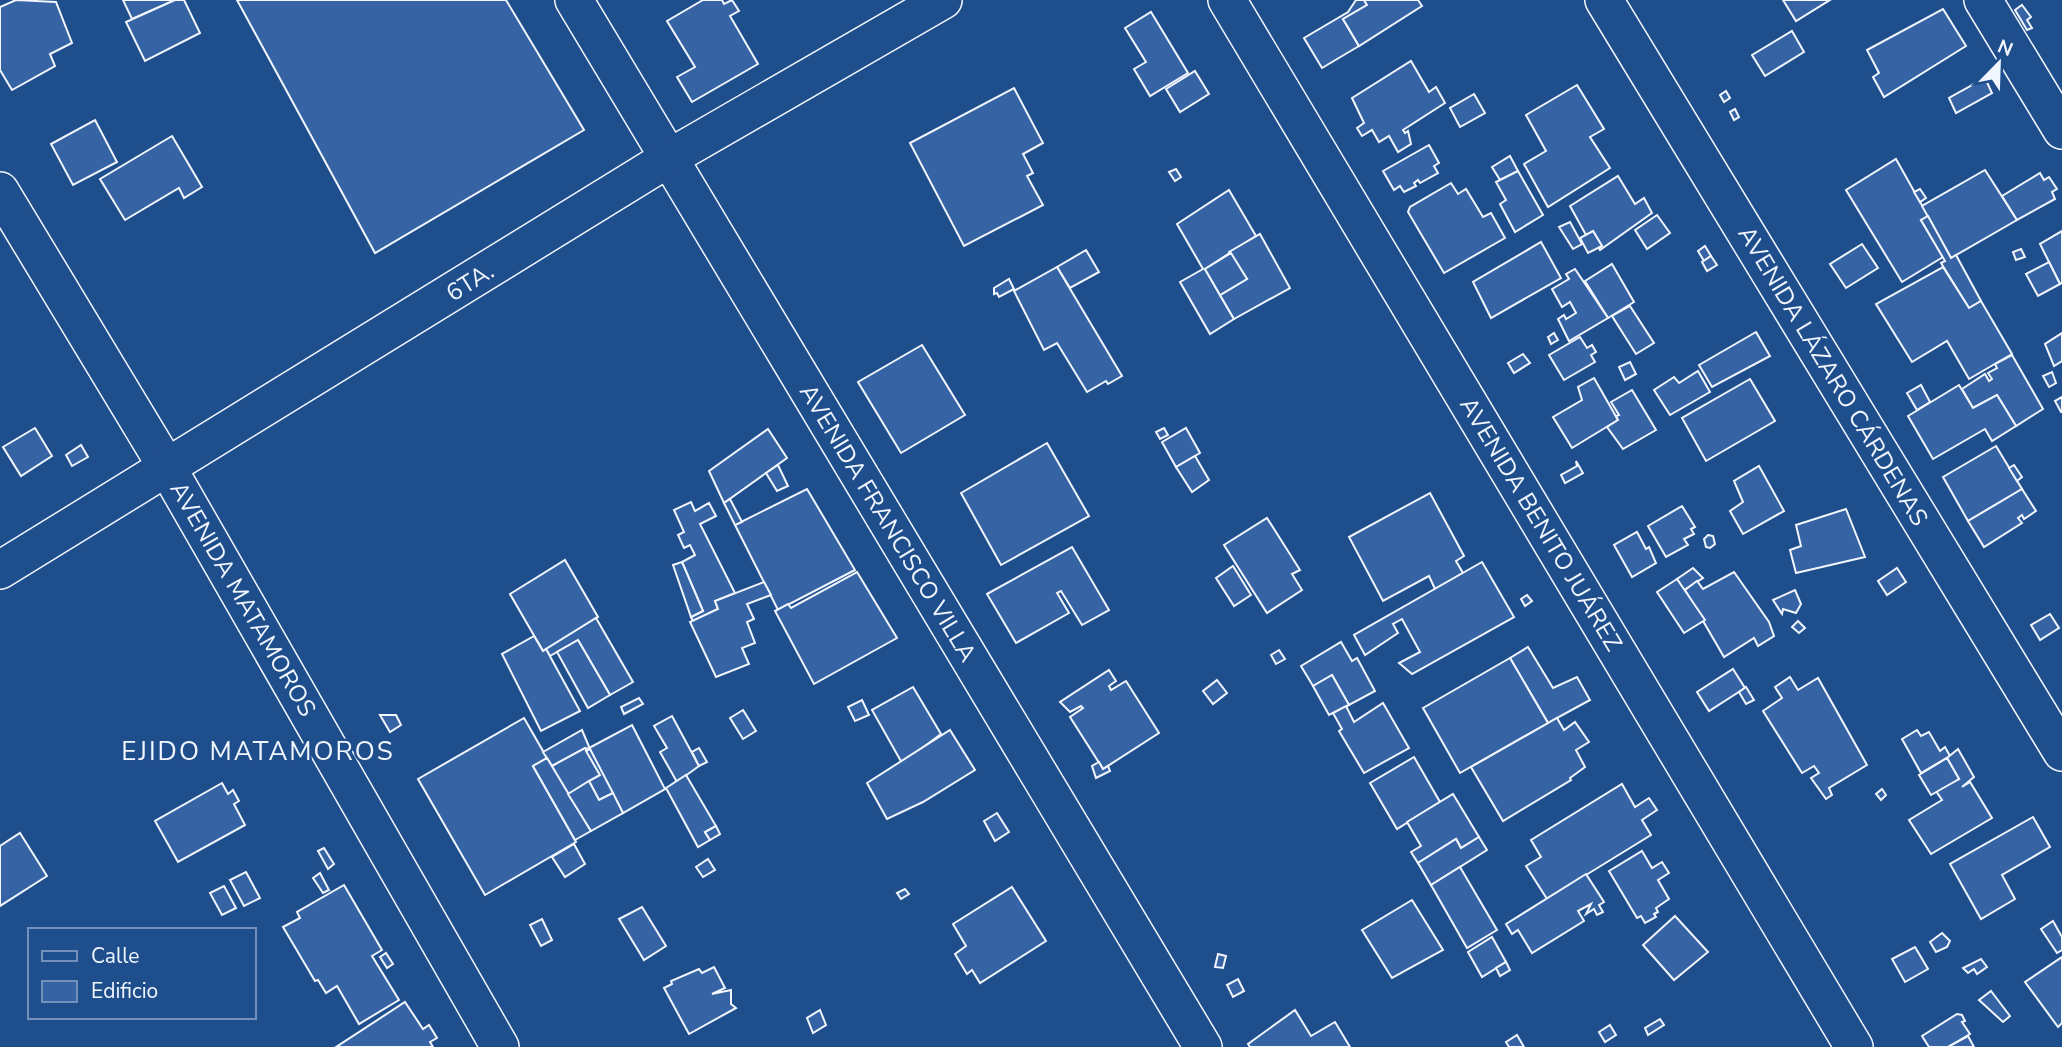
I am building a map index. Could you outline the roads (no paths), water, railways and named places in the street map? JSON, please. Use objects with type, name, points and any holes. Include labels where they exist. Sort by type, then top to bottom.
[{"type":"street","name":"AVENIDA FRANCISCO VILLA","points":[[574,0],[1203,1047]]},
{"type":"street","name":"6TA.","points":[[0,570],[669,158],[943,0]]},
{"type":"street","name":"AVENIDA BENITO JUÁREZ","points":[[1227,0],[1854,1047]]},
{"type":"street","name":"AVENIDA LÁZARO CÁRDENAS","points":[[1604,0],[2062,752]]},
{"type":"street","points":[[1983,0],[2062,130]]},
{"type":"street","name":"AVENIDA MATAMOROS","points":[[0,191],[168,469],[500,1047]]},
{"type":"district","name":"EJIDO MATAMOROS","points":[[258,751]]}]
